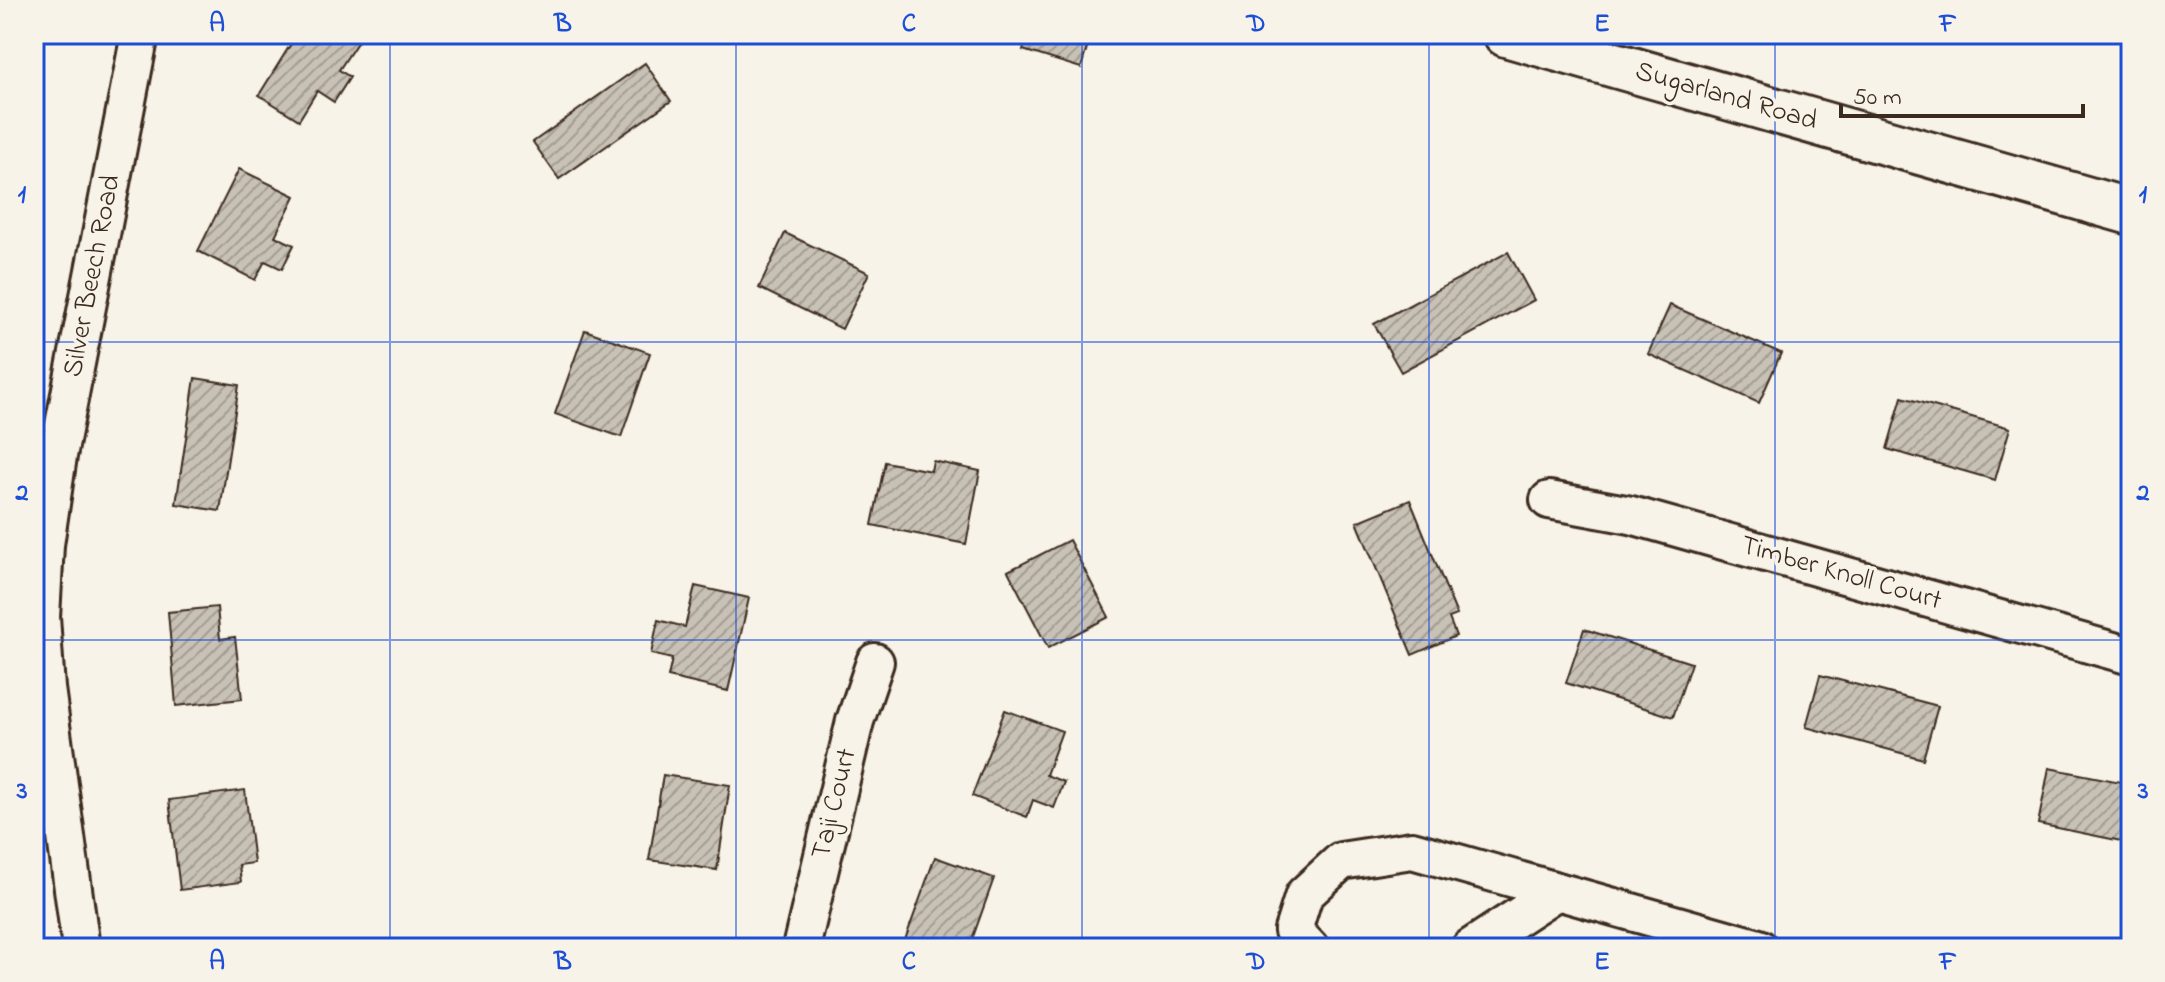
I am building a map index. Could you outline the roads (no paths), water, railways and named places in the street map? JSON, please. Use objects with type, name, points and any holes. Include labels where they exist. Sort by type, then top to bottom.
[{"type":"street","name":"Silver Beech Road","points":[[81,948],[46,688],[41,617],[46,453],[140,34]]},
{"type":"street","name":"Sugarland Road","points":[[1506,34],[2131,212]]},
{"type":"street","name":"Timber Knoll Court","points":[[1549,500],[1631,515],[2131,656]]},
{"type":"street","name":"Taji Court","points":[[801,948],[855,721],[875,662]]},
{"type":"street","points":[[1310,948],[1293,930],[1304,895],[1341,861],[1412,850],[1759,948]]},
{"type":"street","points":[[1470,948],[1557,891]]}]
